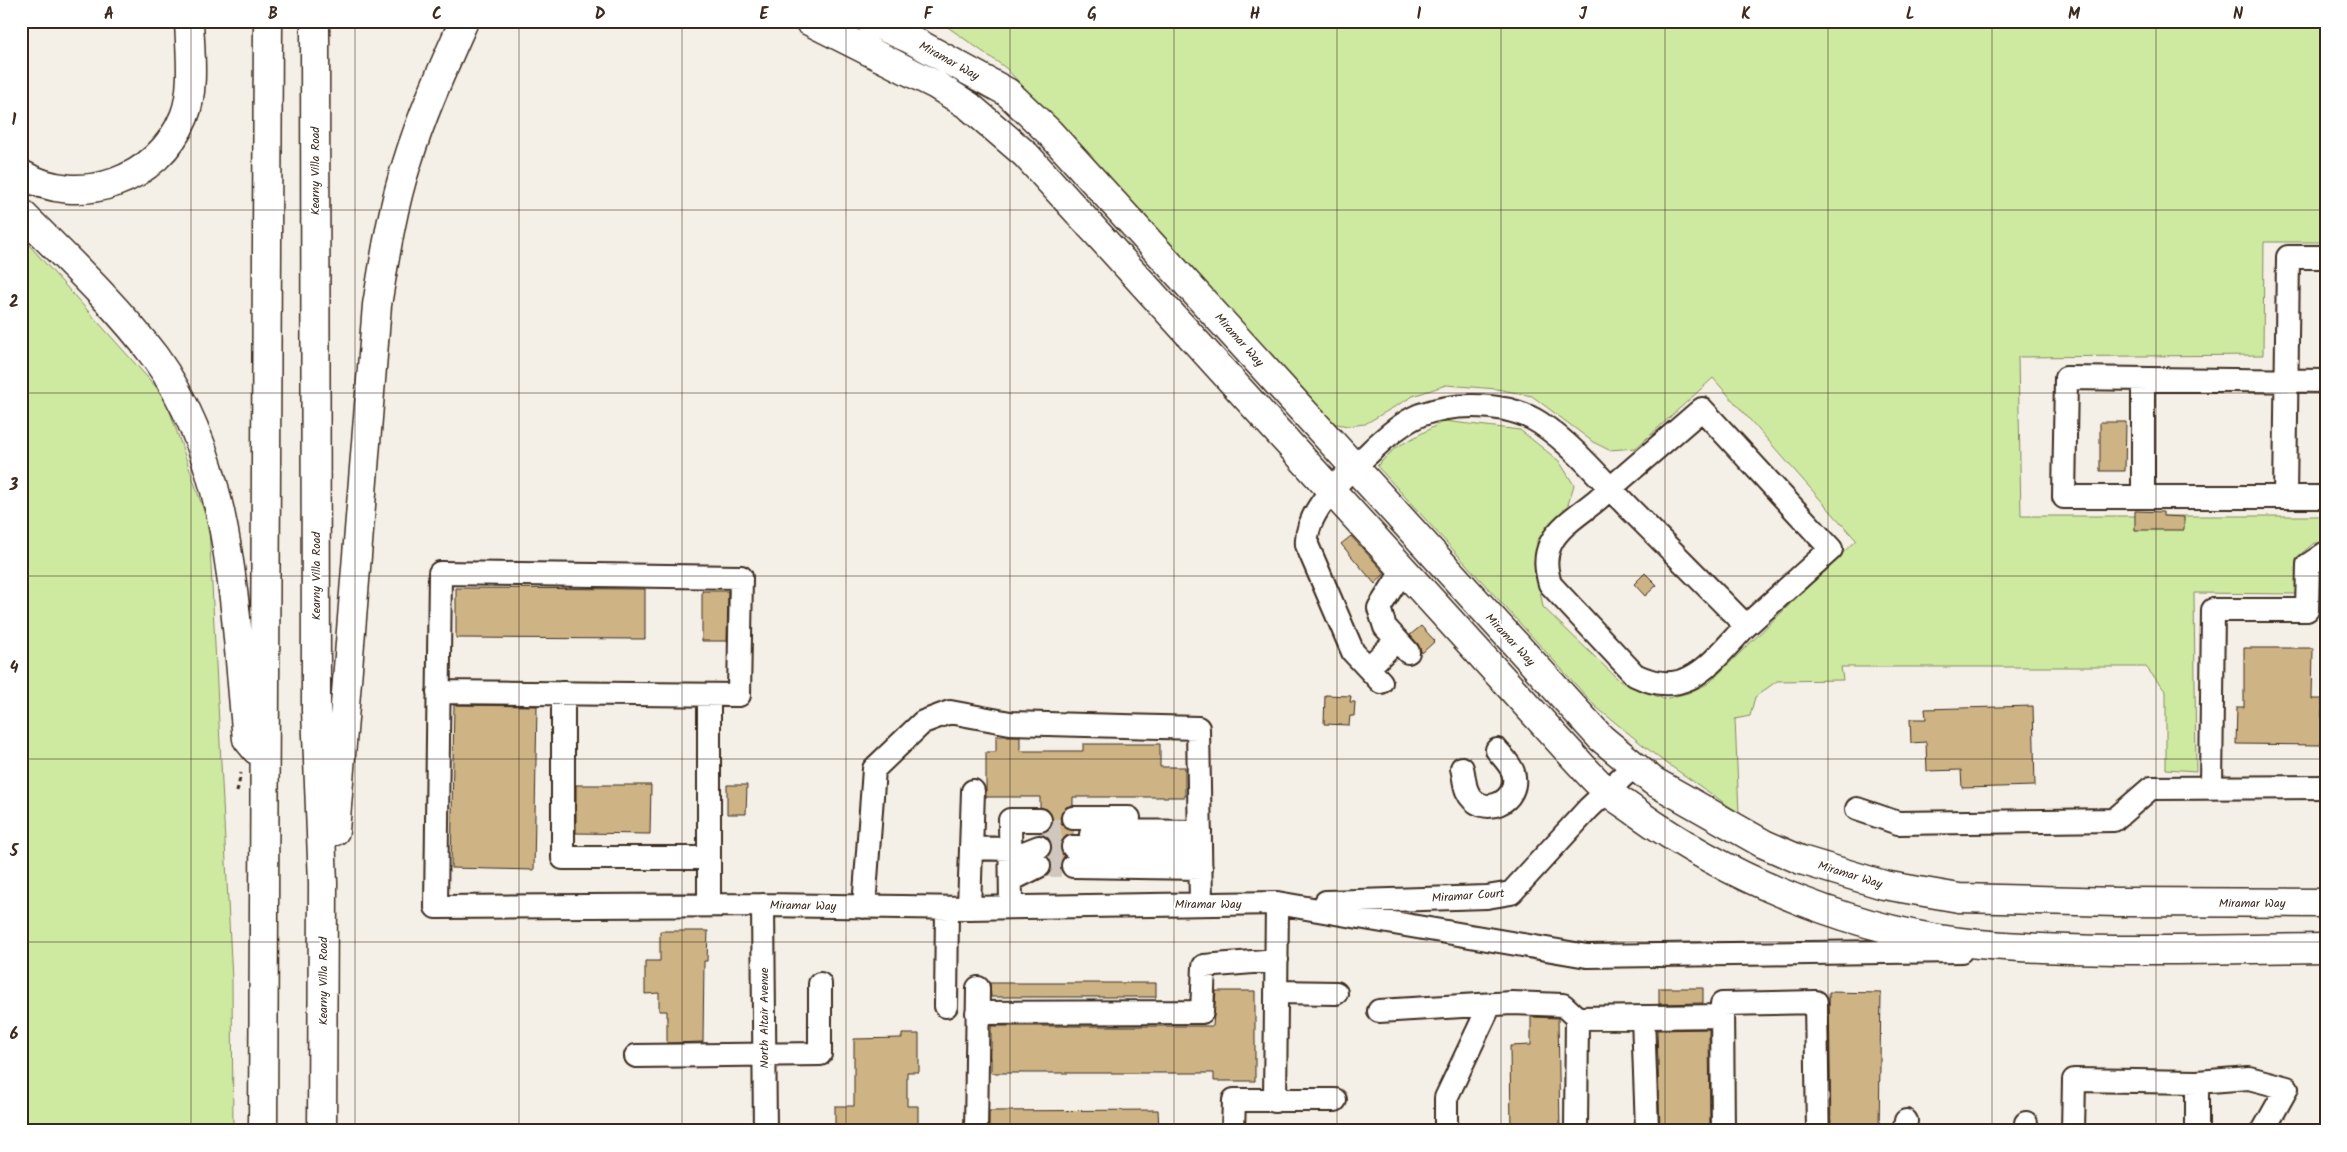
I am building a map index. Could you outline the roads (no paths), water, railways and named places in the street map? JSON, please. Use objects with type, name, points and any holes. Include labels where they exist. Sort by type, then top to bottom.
[{"type":"main road","points":[[21,174],[48,185],[72,189],[89,189],[129,177],[146,167],[160,154],[184,116],[189,87],[189,21]]},
{"type":"main road","points":[[263,1131],[268,21]]},
{"type":"main road","name":"Kearny Villa Road","points":[[315,21],[316,710],[323,883],[322,1131]]},
{"type":"main road","name":"Miramar Way","points":[[809,21],[936,85],[969,106],[1026,155],[1403,570],[1607,791],[1672,838],[1785,896],[1874,924],[1934,938],[1978,944],[2097,950],[2326,948]]},
{"type":"main road","name":"Miramar Way","points":[[870,21],[910,39],[1007,92],[1049,132],[1354,466],[1467,594],[1600,738],[1653,781],[1764,844],[1801,860],[1884,885],[1959,898],[2118,902],[2326,903]]},
{"type":"main road","points":[[910,21],[957,53],[1007,92]]},
{"type":"main road","points":[[323,883],[336,826],[377,305],[383,267],[406,164],[420,123],[464,23]]},
{"type":"main road","points":[[21,213],[134,332],[156,359],[176,392],[200,441],[214,485],[226,542],[248,739],[264,760]]},
{"type":"street","points":[[2285,497],[2288,257],[2326,257]]},
{"type":"street","points":[[2326,381],[2066,378],[2064,497],[2326,497]]},
{"type":"street","points":[[2143,379],[2143,497]]},
{"type":"street","points":[[1403,570],[1379,608],[1385,627],[1403,646],[1375,675],[1353,652],[1307,545],[1306,534],[1310,522],[1332,490],[1354,466],[1384,438],[1418,416],[1459,405],[1501,408],[1539,423],[1572,449],[1746,626]]},
{"type":"street","points":[[1702,409],[1831,549],[1746,626],[1694,677],[1680,683],[1664,685],[1649,682],[1634,675],[1550,584],[1546,570],[1546,556],[1551,542],[1560,531],[1610,488],[1702,409]]},
{"type":"street","points":[[2211,787],[2214,610],[2307,610],[2308,565],[2326,553]]},
{"type":"street","points":[[440,574],[741,577],[739,695],[563,693],[438,692],[440,574]]},
{"type":"street","name":"Miramar Way","points":[[438,692],[436,907],[764,905],[970,908],[1277,903],[1587,956],[2097,950]]},
{"type":"street","points":[[563,693],[562,858],[709,858]]},
{"type":"street","points":[[709,695],[709,905]]},
{"type":"street","points":[[864,907],[874,769],[923,722],[950,712],[1010,723],[1198,728],[1201,903]]},
{"type":"street","points":[[1462,768],[1467,791],[1474,800],[1486,806],[1502,803],[1510,796],[1515,784],[1512,770],[1498,750]]},
{"type":"street","name":"Miramar Court","points":[[1277,903],[1487,897],[1511,893],[1589,808],[1634,765]]},
{"type":"street","points":[[1858,809],[1898,823],[2114,820],[2151,788],[2326,787]]},
{"type":"street","points":[[970,908],[973,791]]},
{"type":"street","points":[[1200,841],[1073,842],[1200,841]]},
{"type":"street","points":[[971,848],[1011,850],[1039,844],[1011,850]]},
{"type":"street","points":[[1011,850],[1011,907]]},
{"type":"street","points":[[1275,1101],[1277,903]]},
{"type":"street","name":"North Altair Avenue","points":[[764,905],[764,1131]]},
{"type":"street","points":[[946,1006],[947,908]]},
{"type":"street","points":[[977,1012],[1202,1012],[1204,966],[1276,960]]},
{"type":"street","points":[[636,1056],[820,1054],[820,984]]},
{"type":"street","points":[[976,1131],[978,988]]},
{"type":"street","points":[[1276,992],[1336,993]]},
{"type":"street","points":[[1723,1131],[1722,1004],[1816,1002],[1818,1131]]},
{"type":"street","points":[[1446,1131],[1446,1098],[1490,1004]]},
{"type":"street","points":[[1379,1011],[1490,1004],[1563,1005],[1577,1018],[1722,1016]]},
{"type":"street","points":[[1643,1017],[1647,1129]]},
{"type":"street","points":[[1576,1128],[1577,1018]]},
{"type":"street","points":[[2073,1131],[2074,1080],[2198,1082],[2249,1078],[2287,1088],[2263,1131]]},
{"type":"street","points":[[2196,1131],[2198,1082]]},
{"type":"street","points":[[1233,1131],[1234,1100],[1335,1100]]},
{"type":"tunnel","points":[[1039,832],[1073,828]]},
{"type":"tunnel","points":[[1039,847],[1073,847]]},
{"type":"tunnel","points":[[1039,866],[1073,866]]}]
